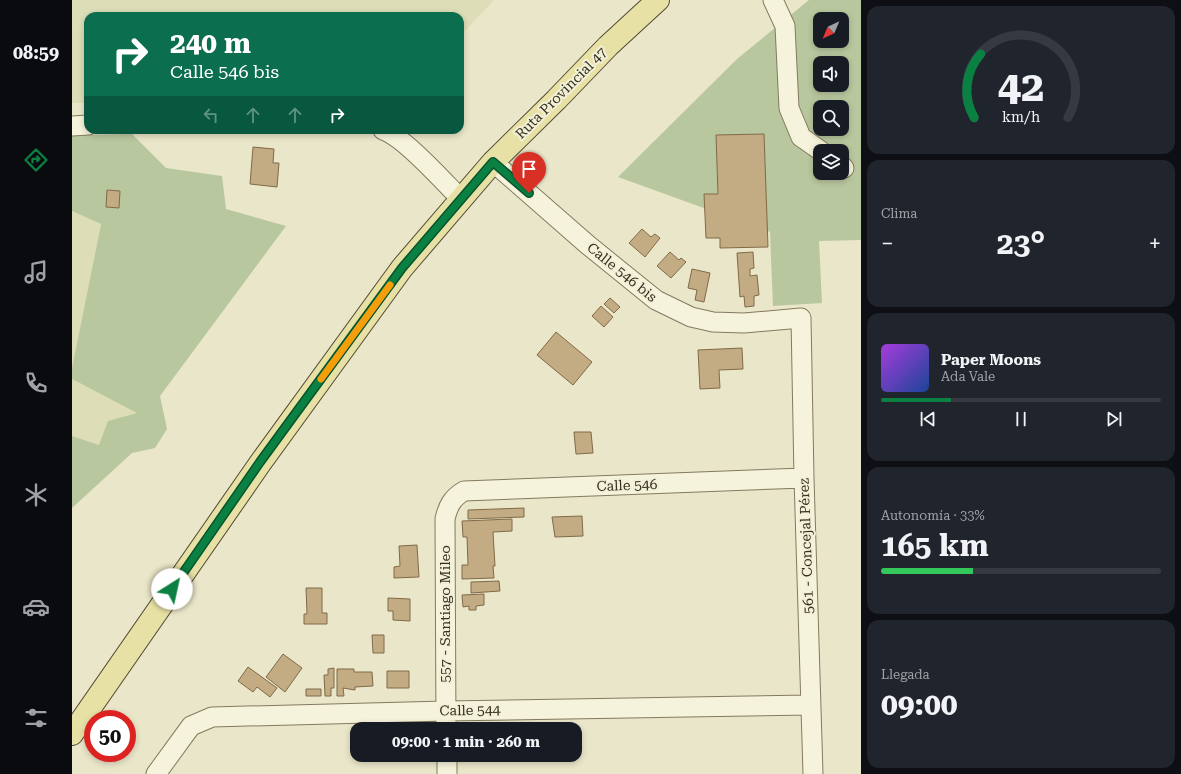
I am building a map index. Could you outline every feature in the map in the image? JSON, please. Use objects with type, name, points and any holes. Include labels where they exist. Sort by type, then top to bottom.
[{"type":"main road","name":"Ruta Provincial 47","points":[[72,734],[260,462],[402,268],[493,162],[608,46],[658,0]]},
{"type":"street","points":[[772,0],[785,26],[788,108],[801,137],[813,145]]},
{"type":"street","points":[[72,126],[84,125]]},
{"type":"street","points":[[392,134],[411,149],[461,199]]},
{"type":"street","name":"Calle 546 bis","points":[[493,162],[588,246],[656,300],[691,317],[713,322],[744,323],[801,318]]},
{"type":"street","name":"561 - Concejal Pérez","points":[[801,318],[804,478],[813,774]]},
{"type":"street","name":"Calle 546","points":[[452,500],[464,491],[804,478]]},
{"type":"street","name":"557 - Santiago Mileo","points":[[446,720],[446,519],[447,510],[452,500]]},
{"type":"street","name":"Calle 544","points":[[156,774],[191,726],[212,717],[446,720],[810,704]]},
{"type":"street","points":[[447,762],[447,774]]},
{"type":"green space","points":[[72,0],[494,0],[464,32],[464,12],[84,12],[84,103],[72,103]]},
{"type":"green space","points":[[809,0],[861,0],[861,240],[819,241],[822,303],[773,306],[770,232],[618,177],[737,59]]},
{"type":"green space","points":[[132,134],[166,168],[222,176],[226,209],[286,226],[160,396],[167,429],[155,448],[132,453],[72,508],[72,436],[99,445],[108,421],[137,413],[72,379],[72,368],[101,224],[72,211],[72,135]]},
{"type":"green space","points":[[72,211],[101,223],[72,368]]},
{"type":"green space","points":[[72,379],[138,413],[99,445],[72,436]]},
{"type":"building","points":[[764,134],[768,247],[720,248],[720,238],[706,238],[704,194],[718,194],[716,135]]},
{"type":"building","points":[[253,147],[274,149],[273,163],[279,163],[277,187],[250,184]]},
{"type":"building","points":[[107,190],[120,191],[119,208],[106,207]]},
{"type":"building","points":[[642,229],[651,237],[655,234],[660,238],[645,257],[629,243]]},
{"type":"building","points":[[670,252],[679,260],[681,258],[686,262],[671,278],[657,266]]},
{"type":"building","points":[[753,252],[754,268],[750,269],[750,276],[757,275],[759,295],[754,296],[754,306],[745,307],[744,296],[740,297],[737,253]]},
{"type":"building","points":[[692,269],[710,273],[704,302],[695,300],[697,290],[688,288]]},
{"type":"building","points":[[610,298],[620,307],[614,313],[604,304]]},
{"type":"building","points":[[601,306],[613,317],[604,327],[592,316]]},
{"type":"building","points":[[556,332],[592,362],[573,385],[537,355]]},
{"type":"building","points":[[742,348],[743,369],[719,370],[720,388],[700,389],[698,350]]},
{"type":"building","points":[[574,432],[591,432],[593,453],[576,454]]},
{"type":"building","points":[[524,508],[524,517],[468,519],[468,510]]},
{"type":"building","points":[[582,516],[583,536],[555,537],[552,517]]},
{"type":"building","points":[[512,519],[512,531],[493,532],[495,566],[493,566],[494,578],[462,579],[462,565],[468,565],[467,537],[463,537],[462,521]]},
{"type":"building","points":[[417,545],[419,577],[394,578],[394,567],[400,566],[399,546]]},
{"type":"building","points":[[499,581],[500,591],[471,593],[471,582]]},
{"type":"building","points":[[306,588],[322,588],[322,613],[327,613],[327,624],[304,624],[304,614],[307,614]]},
{"type":"building","points":[[484,594],[484,605],[476,606],[476,610],[469,610],[469,606],[463,607],[462,595]]},
{"type":"building","points":[[388,598],[410,599],[410,621],[393,620],[393,611],[388,611]]},
{"type":"building","points":[[372,635],[384,635],[384,653],[373,653]]},
{"type":"building","points":[[283,654],[302,668],[285,692],[266,677]]},
{"type":"building","points":[[248,667],[277,688],[270,697],[257,687],[253,692],[238,681]]},
{"type":"building","points":[[334,668],[334,688],[331,688],[331,696],[325,696],[324,675],[328,675],[328,669]]},
{"type":"building","points":[[337,669],[354,669],[354,672],[372,672],[373,686],[355,687],[355,690],[343,688],[344,696],[337,696]]},
{"type":"building","points":[[387,671],[409,671],[409,688],[387,688]]},
{"type":"building","points":[[306,689],[321,689],[321,696],[306,696]]},
{"type":"slow traffic","points":[[321,379],[390,285]]},
{"type":"route","points":[[172,589],[260,462],[402,268],[493,162],[529,193]]}]
